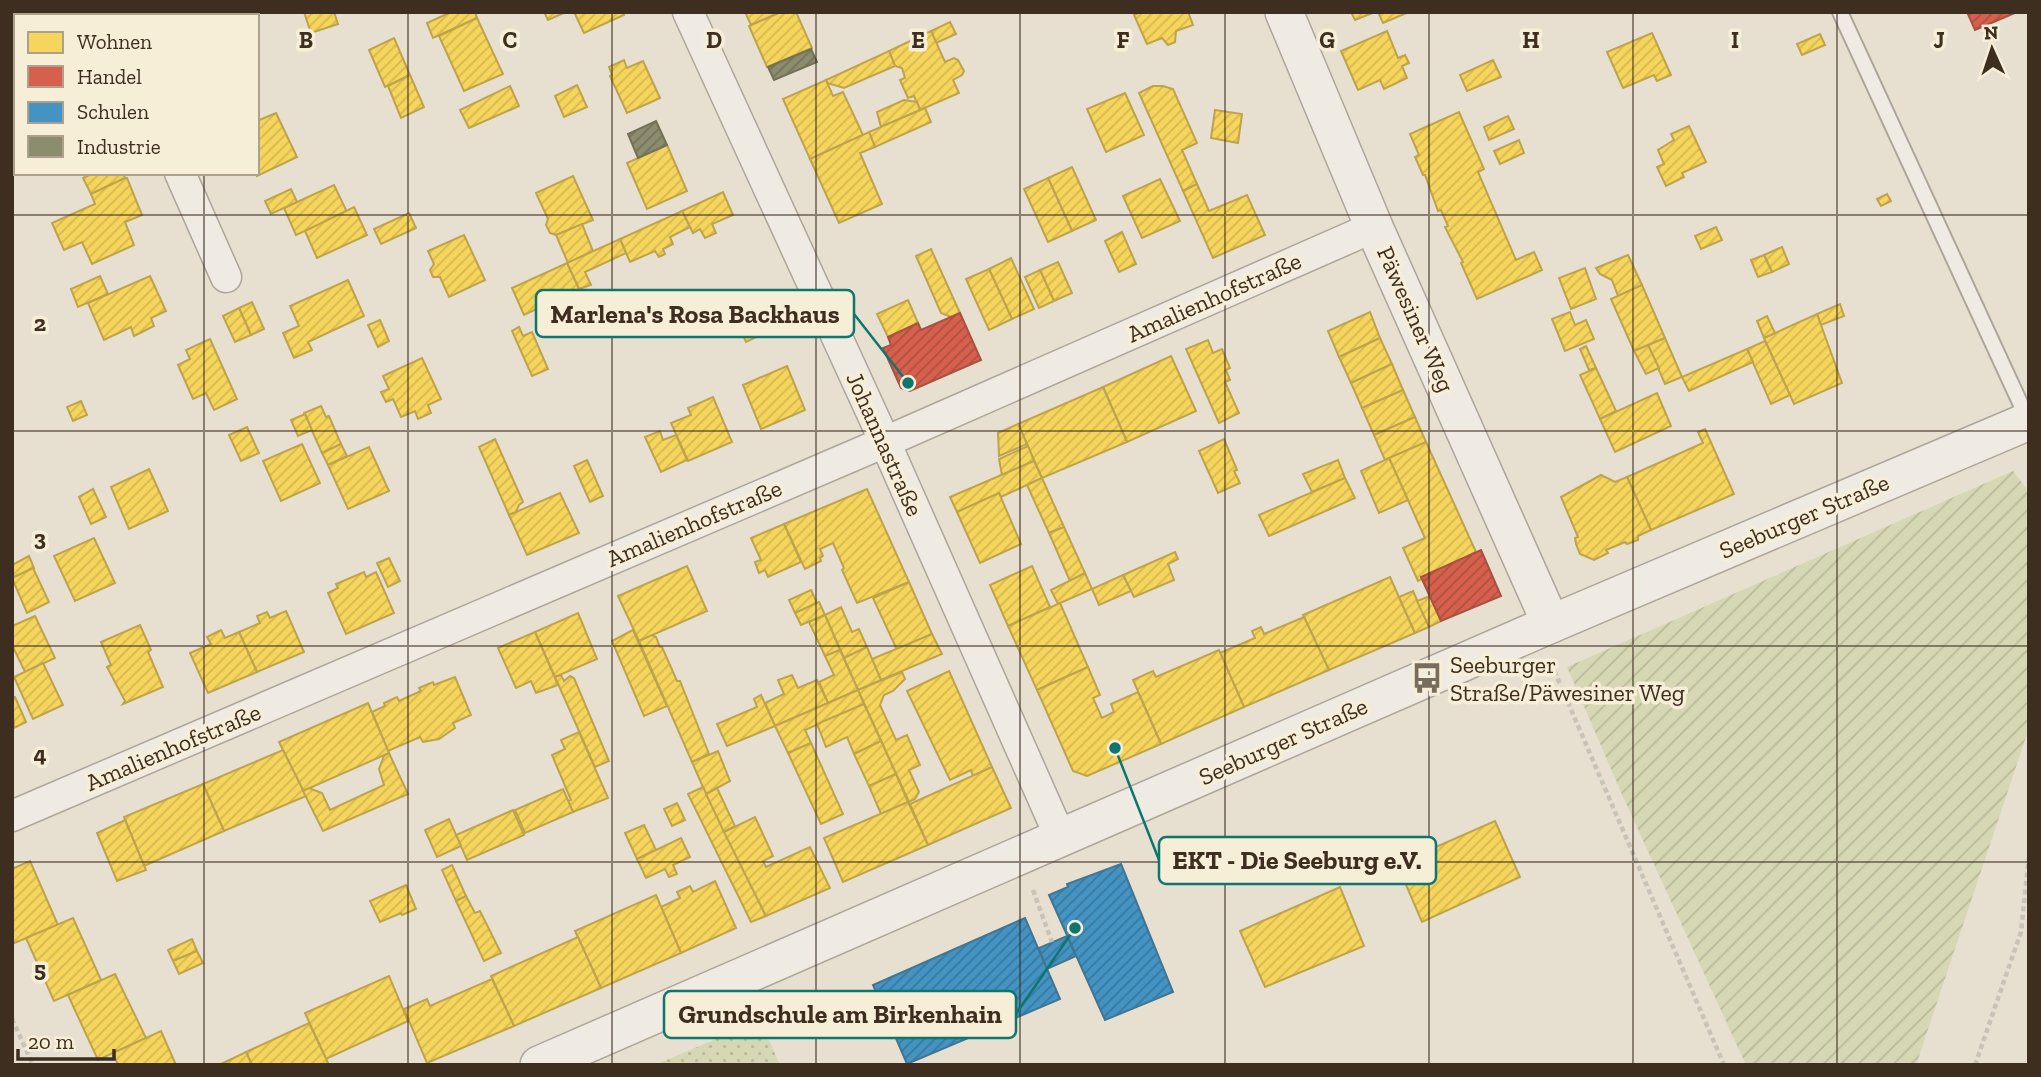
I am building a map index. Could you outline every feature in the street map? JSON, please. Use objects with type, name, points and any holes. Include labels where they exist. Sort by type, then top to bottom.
[{"type":"street","name":"Johannastraße","points":[[688,12],[885,442],[1061,839]]},
{"type":"street","name":"Päwesiner Weg","points":[[1284,12],[1374,227],[1551,624]]},
{"type":"street","points":[[181,175],[226,277]]},
{"type":"street","name":"Amalienhofstraße","points":[[12,816],[885,442],[1374,227]]},
{"type":"street","name":"Seeburger Straße","points":[[539,1065],[1551,624],[2029,421]]},
{"type":"lane","points":[[1840,12],[2029,421]]},
{"type":"path","points":[[1552,663],[1724,1065]]},
{"type":"path","points":[[1975,1065],[2021,932],[2029,856]]},
{"type":"path","points":[[1033,890],[1052,942]]},
{"type":"path","points":[[12,1019],[33,1065]]},
{"type":"green space","points":[[2013,471],[2029,492],[2029,728],[1916,1065],[1746,1065],[1624,799],[1567,667]]},
{"type":"green space","points":[[760,1020],[780,1065],[655,1065]]},
{"type":"building: Wohnen","points":[[304,12],[334,12],[338,24],[311,33]]},
{"type":"building: Wohnen","points":[[451,12],[475,12],[477,18],[433,38],[427,23]]},
{"type":"building: Wohnen","points":[[544,12],[566,12],[548,20]]},
{"type":"building: Wohnen","points":[[574,12],[623,12],[624,15],[584,33]]},
{"type":"building: Wohnen","points":[[745,12],[781,12],[751,25]]},
{"type":"building: Wohnen","points":[[781,12],[796,12],[812,48],[767,67],[749,26]]},
{"type":"building: Wohnen","points":[[1140,12],[1188,12],[1193,25],[1176,31],[1175,42],[1168,45],[1162,38],[1147,44],[1134,15]]},
{"type":"building: Wohnen","points":[[1351,12],[1375,12],[1355,20]]},
{"type":"building: Wohnen","points":[[1378,12],[1409,12],[1383,23]]},
{"type":"building: Wohnen","points":[[477,18],[503,74],[464,91],[439,36]]},
{"type":"building: Wohnen","points":[[950,22],[956,34],[936,43],[931,31]]},
{"type":"building: Wohnen","points":[[931,31],[945,62],[954,58],[964,71],[953,80],[959,93],[920,110],[914,96],[908,98],[900,80],[905,78],[902,68],[895,66],[889,51]]},
{"type":"building: Wohnen","points":[[1387,31],[1398,58],[1405,55],[1409,63],[1402,66],[1407,78],[1384,89],[1380,80],[1358,90],[1341,51]]},
{"type":"building: Wohnen","points":[[1652,33],[1671,75],[1657,81],[1654,75],[1623,88],[1607,52]]},
{"type":"building: Wohnen","points":[[1820,34],[1825,45],[1802,55],[1797,44]]},
{"type":"building: Wohnen","points":[[394,38],[410,75],[385,87],[369,50]]},
{"type":"building: Wohnen","points":[[889,51],[895,66],[844,88],[827,83],[826,80]]},
{"type":"building: Wohnen","points":[[624,60],[627,68],[643,61],[660,98],[627,113],[610,76],[609,67]]},
{"type":"building: Wohnen","points":[[1493,60],[1501,77],[1467,91],[1460,75]]},
{"type":"building: Wohnen","points":[[410,75],[424,107],[401,118],[388,86]]},
{"type":"building: Wohnen","points":[[826,80],[833,96],[843,92],[863,135],[810,159],[783,99]]},
{"type":"building: Wohnen","points":[[577,85],[587,107],[564,117],[555,96]]},
{"type":"building: Wohnen","points":[[510,86],[519,106],[469,128],[460,110]]},
{"type":"building: Wohnen","points":[[1153,86],[1173,89],[1197,143],[1182,150],[1197,184],[1183,191],[1139,93]]},
{"type":"building: Wohnen","points":[[1125,93],[1144,135],[1106,152],[1087,109]]},
{"type":"building: Wohnen","points":[[904,100],[917,102],[920,110],[881,127],[877,112]]},
{"type":"building: Wohnen","points":[[925,108],[931,122],[875,147],[869,132]]},
{"type":"building: Wohnen","points":[[1215,110],[1242,114],[1238,143],[1211,138]]},
{"type":"building: Wohnen","points":[[1459,112],[1484,169],[1478,172],[1516,260],[1534,252],[1542,270],[1477,299],[1461,263],[1463,262],[1445,227],[1448,226],[1441,210],[1438,211],[1425,175],[1415,157],[1419,155],[1410,134]]},
{"type":"building: Wohnen","points":[[276,113],[297,157],[257,176],[259,175],[259,120]]},
{"type":"building: Wohnen","points":[[1508,116],[1514,129],[1489,140],[1484,127]]},
{"type":"building: Wohnen","points":[[1689,126],[1706,162],[1682,173],[1684,177],[1666,186],[1657,167],[1664,164],[1658,150],[1674,140],[1671,134]]},
{"type":"building: Wohnen","points":[[869,132],[875,147],[860,153],[882,204],[839,223],[810,159]]},
{"type":"building: Wohnen","points":[[1519,140],[1524,153],[1500,164],[1494,151]]},
{"type":"building: Wohnen","points":[[667,145],[687,191],[647,209],[627,163]]},
{"type":"building: Wohnen","points":[[1072,167],[1096,220],[1072,231],[1048,178]]},
{"type":"building: Wohnen","points":[[90,175],[124,175],[125,178],[91,194],[83,178]]},
{"type":"building: Wohnen","points":[[573,176],[593,220],[556,235],[550,233],[546,225],[548,219],[536,193]]},
{"type":"building: Wohnen","points":[[125,178],[142,215],[125,222],[134,245],[92,264],[82,242],[64,250],[52,223],[95,204],[91,194]]},
{"type":"building: Wohnen","points":[[1048,178],[1072,231],[1048,242],[1024,189]]},
{"type":"building: Wohnen","points":[[1160,179],[1180,221],[1142,238],[1123,196]]},
{"type":"building: Wohnen","points":[[1197,184],[1209,211],[1247,195],[1265,235],[1213,258],[1183,191]]},
{"type":"building: Wohnen","points":[[334,185],[347,212],[296,235],[284,208]]},
{"type":"building: Wohnen","points":[[291,189],[297,202],[271,214],[265,201]]},
{"type":"building: Wohnen","points":[[723,192],[733,215],[712,224],[716,233],[705,238],[700,229],[693,233],[682,211]]},
{"type":"building: Wohnen","points":[[1887,194],[1891,201],[1881,206],[1877,199]]},
{"type":"building: Wohnen","points":[[354,207],[367,235],[317,258],[305,231]]},
{"type":"building: Wohnen","points":[[682,211],[690,227],[670,237],[673,244],[663,249],[665,254],[659,257],[655,251],[630,262],[620,239]]},
{"type":"building: Wohnen","points":[[409,213],[416,228],[381,244],[374,229]]},
{"type":"building: Wohnen","points":[[582,224],[593,251],[568,263],[556,235]]},
{"type":"building: Wohnen","points":[[1716,227],[1722,240],[1701,249],[1695,236]]},
{"type":"building: Wohnen","points":[[1122,232],[1136,264],[1119,272],[1105,241]]},
{"type":"building: Wohnen","points":[[464,235],[485,280],[449,297],[440,277],[433,277],[430,270],[434,264],[428,251]]},
{"type":"building: Wohnen","points":[[620,239],[626,253],[585,272],[591,285],[579,289],[567,263]]},
{"type":"building: Wohnen","points":[[1782,247],[1789,264],[1772,272],[1764,255]]},
{"type":"building: Wohnen","points":[[931,249],[960,313],[951,317],[941,313],[916,256]]},
{"type":"building: Wohnen","points":[[1628,255],[1642,285],[1618,296],[1612,280],[1600,274],[1596,268]]},
{"type":"building: Wohnen","points":[[1764,255],[1772,272],[1758,277],[1751,260]]},
{"type":"building: Wohnen","points":[[1011,258],[1034,309],[1012,319],[989,269]]},
{"type":"building: Wohnen","points":[[1058,262],[1072,293],[1054,301],[1040,270]]},
{"type":"building: Wohnen","points":[[567,263],[579,289],[524,315],[512,288]]},
{"type":"building: Wohnen","points":[[1585,268],[1596,299],[1571,309],[1559,278]]},
{"type":"building: Wohnen","points":[[989,269],[1012,319],[989,330],[966,279]]},
{"type":"building: Wohnen","points":[[1040,270],[1054,301],[1039,308],[1025,277]]},
{"type":"building: Wohnen","points":[[100,276],[108,294],[78,307],[71,289]]},
{"type":"building: Wohnen","points":[[150,276],[166,311],[151,318],[154,326],[134,336],[131,327],[104,340],[88,303]]},
{"type":"building: Wohnen","points":[[348,280],[364,316],[308,342],[312,350],[294,358],[283,333],[299,326],[290,306]]},
{"type":"building: Wohnen","points":[[1642,285],[1665,338],[1634,351],[1611,299]]},
{"type":"building: Wohnen","points":[[908,300],[918,323],[888,337],[877,314]]},
{"type":"building: Wohnen","points":[[252,302],[264,329],[251,335],[239,308]]},
{"type":"building: Wohnen","points":[[1840,304],[1844,316],[1821,325],[1817,314]]},
{"type":"building: Wohnen","points":[[239,308],[251,335],[235,342],[223,316]]},
{"type":"building: Wohnen","points":[[1370,312],[1380,338],[1339,357],[1328,331]]},
{"type":"building: Wohnen","points":[[1570,312],[1575,325],[1586,320],[1594,339],[1565,351],[1552,319]]},
{"type":"building: Wohnen","points":[[1817,314],[1842,383],[1794,404],[1764,338]]},
{"type":"building: Wohnen","points":[[1767,316],[1775,333],[1764,338],[1757,321]]},
{"type":"building: Wohnen","points":[[765,318],[771,330],[746,342],[740,329]]},
{"type":"building: Wohnen","points":[[380,320],[389,341],[378,347],[368,325]]},
{"type":"building: Wohnen","points":[[519,327],[523,336],[532,332],[548,369],[532,376],[512,331]]},
{"type":"building: Wohnen","points":[[1380,338],[1392,364],[1351,383],[1339,357]]},
{"type":"building: Wohnen","points":[[1665,338],[1682,377],[1665,384],[1648,345]]},
{"type":"building: Wohnen","points":[[210,339],[237,399],[214,410],[206,393],[193,399],[178,365],[190,359],[186,350]]},
{"type":"building: Wohnen","points":[[1208,340],[1213,353],[1222,349],[1230,368],[1226,370],[1230,380],[1225,382],[1239,413],[1219,423],[1186,349]]},
{"type":"building: Wohnen","points":[[1765,341],[1790,395],[1771,404],[1747,349]]},
{"type":"building: Wohnen","points":[[1648,345],[1659,368],[1646,374],[1634,351]]},
{"type":"building: Wohnen","points":[[1586,346],[1596,368],[1589,370],[1580,349]]},
{"type":"building: Wohnen","points":[[1747,349],[1753,362],[1689,391],[1682,377]]},
{"type":"building: Wohnen","points":[[1171,356],[1196,411],[1127,442],[1103,387]]},
{"type":"building: Wohnen","points":[[422,358],[441,399],[428,405],[431,413],[418,419],[415,411],[401,417],[393,399],[386,402],[381,392],[389,389],[383,376]]},
{"type":"building: Wohnen","points":[[1392,364],[1403,390],[1362,408],[1351,383]]},
{"type":"building: Wohnen","points":[[787,366],[805,410],[761,429],[743,385]]},
{"type":"building: Wohnen","points":[[1596,368],[1616,411],[1600,419],[1580,375]]},
{"type":"building: Wohnen","points":[[1103,387],[1127,442],[1042,478],[1018,424]]},
{"type":"building: Wohnen","points":[[1403,390],[1415,417],[1374,435],[1362,408]]},
{"type":"building: Wohnen","points":[[1657,393],[1671,426],[1615,452],[1600,419]]},
{"type":"building: Wohnen","points":[[713,397],[732,442],[688,461],[671,423],[691,415],[688,408]]},
{"type":"building: Wohnen","points":[[81,401],[87,415],[73,421],[67,407]]},
{"type":"building: Wohnen","points":[[321,406],[326,417],[329,416],[341,444],[322,453],[304,413]]},
{"type":"building: Wohnen","points":[[305,414],[312,430],[298,436],[291,420]]},
{"type":"building: Wohnen","points":[[1415,417],[1426,442],[1385,460],[1374,435]]},
{"type":"building: Wohnen","points":[[1018,424],[1027,444],[999,456],[998,433]]},
{"type":"building: Wohnen","points":[[247,427],[259,453],[241,461],[229,435]]},
{"type":"building: Wohnen","points":[[1705,429],[1734,494],[1651,530],[1627,477],[1703,443],[1698,432]]},
{"type":"building: Wohnen","points":[[660,431],[663,440],[676,435],[687,460],[661,472],[645,437]]},
{"type":"building: Wohnen","points":[[495,439],[523,502],[516,512],[509,515],[479,447]]},
{"type":"building: Wohnen","points":[[1224,439],[1240,483],[1218,493],[1199,451]]},
{"type":"building: Wohnen","points":[[1426,442],[1476,552],[1418,581],[1403,548],[1425,538],[1389,458]]},
{"type":"building: Wohnen","points":[[302,444],[320,483],[281,501],[263,461]]},
{"type":"building: Wohnen","points":[[341,444],[347,456],[328,465],[322,453]]},
{"type":"building: Wohnen","points":[[1028,446],[1034,461],[1002,475],[999,459]]},
{"type":"building: Wohnen","points":[[369,447],[389,491],[348,509],[328,465]]},
{"type":"building: Wohnen","points":[[1389,458],[1408,500],[1379,513],[1361,471]]},
{"type":"building: Wohnen","points":[[587,460],[603,496],[590,502],[574,466]]},
{"type":"building: Wohnen","points":[[1338,460],[1345,478],[1312,492],[1303,474]]},
{"type":"building: Wohnen","points":[[1034,461],[1042,478],[1001,497],[999,493],[957,512],[950,497]]},
{"type":"building: Wohnen","points":[[149,469],[168,511],[129,529],[111,487]]},
{"type":"building: Wohnen","points":[[1601,475],[1615,482],[1627,477],[1651,530],[1638,536],[1638,540],[1606,550],[1608,553],[1594,560],[1580,554],[1575,538],[1578,537],[1561,497]]},
{"type":"building: Wohnen","points":[[1042,478],[1064,527],[1049,533],[1027,485]]},
{"type":"building: Wohnen","points":[[1345,478],[1355,498],[1269,536],[1259,515]]},
{"type":"building: Wohnen","points":[[93,489],[106,517],[91,524],[79,497]]},
{"type":"building: Wohnen","points":[[867,489],[909,582],[857,603],[833,543],[820,549],[823,556],[821,561],[805,569],[784,524]]},
{"type":"building: Wohnen","points":[[560,493],[579,533],[527,555],[509,515]]},
{"type":"building: Wohnen","points":[[999,493],[1021,544],[980,563],[957,512]]},
{"type":"building: Wohnen","points":[[784,524],[801,562],[768,577],[765,570],[759,573],[755,562],[761,560],[751,538]]},
{"type":"building: Wohnen","points":[[1064,527],[1085,573],[1070,581],[1049,533]]},
{"type":"building: Wohnen","points":[[94,538],[115,583],[75,601],[54,556]]},
{"type":"building: Wohnen","points":[[1175,552],[1178,559],[1168,564],[1174,580],[1134,597],[1123,575]]},
{"type":"building: Wohnen","points":[[29,556],[34,568],[12,578],[12,565]]},
{"type":"building: Wohnen","points":[[389,558],[400,581],[388,587],[377,563]]},
{"type":"building: Wohnen","points":[[687,566],[707,611],[639,641],[618,596]]},
{"type":"building: Wohnen","points":[[1032,566],[1050,607],[1008,626],[990,585]]},
{"type":"building: Wohnen","points":[[33,568],[49,602],[27,613],[12,578]]},
{"type":"building: Wohnen","points":[[364,572],[366,577],[376,572],[394,613],[346,634],[328,593],[338,588],[336,584]]},
{"type":"building: Wohnen","points":[[1085,573],[1092,589],[1058,604],[1051,590]]},
{"type":"building: Wohnen","points":[[1123,575],[1131,591],[1099,605],[1092,589]]},
{"type":"building: Wohnen","points":[[1390,577],[1415,633],[1329,670],[1303,615]]},
{"type":"building: Wohnen","points":[[909,582],[932,634],[897,650],[873,598]]},
{"type":"building: Wohnen","points":[[811,590],[817,603],[795,613],[789,600]]},
{"type":"building: Wohnen","points":[[1413,591],[1429,627],[1415,633],[1399,597]]},
{"type":"building: Wohnen","points":[[1430,596],[1441,621],[1429,627],[1417,601]]},
{"type":"building: Wohnen","points":[[819,602],[825,615],[801,625],[795,613]]},
{"type":"building: Wohnen","points":[[1060,603],[1088,667],[1037,690],[1008,626]]},
{"type":"building: Wohnen","points":[[841,607],[852,632],[859,629],[867,647],[844,658],[825,615]]},
{"type":"building: Wohnen","points":[[286,611],[304,652],[257,672],[239,632],[260,623],[257,616],[267,612],[270,618]]},
{"type":"building: Wohnen","points":[[578,613],[597,659],[555,677],[535,632]]},
{"type":"building: Wohnen","points":[[825,615],[840,650],[825,656],[809,622]]},
{"type":"building: Wohnen","points":[[35,616],[55,658],[25,672],[12,645],[12,626]]},
{"type":"building: Wohnen","points":[[1304,617],[1329,670],[1244,707],[1220,653],[1255,638],[1252,631],[1261,627],[1264,634]]},
{"type":"building: Wohnen","points":[[140,625],[163,687],[123,704],[125,701],[107,667],[111,665],[101,642]]},
{"type":"building: Wohnen","points":[[221,630],[225,638],[239,632],[257,672],[208,693],[190,653],[211,644],[207,637]]},
{"type":"building: Wohnen","points":[[633,630],[667,706],[644,716],[612,641]]},
{"type":"building: Wohnen","points":[[535,632],[558,685],[536,693],[531,681],[516,688],[498,648]]},
{"type":"building: Wohnen","points":[[932,634],[942,654],[881,680],[872,659]]},
{"type":"building: Wohnen","points":[[652,635],[662,647],[677,681],[680,681],[709,754],[692,762],[639,641]]},
{"type":"building: Wohnen","points":[[867,647],[881,680],[858,690],[844,658]]},
{"type":"building: Wohnen","points":[[840,650],[858,690],[828,703],[819,682],[834,675],[825,656]]},
{"type":"building: Wohnen","points":[[1219,650],[1244,707],[1161,744],[1133,680],[1153,671],[1156,677]]},
{"type":"building: Wohnen","points":[[43,663],[63,705],[33,719],[14,677]]},
{"type":"building: Wohnen","points":[[1088,667],[1100,695],[1093,698],[1102,718],[1114,712],[1111,704],[1138,692],[1161,744],[1087,776],[1073,771],[1037,690]]},
{"type":"building: Wohnen","points":[[949,671],[992,767],[973,776],[971,770],[950,780],[907,691]]},
{"type":"building: Wohnen","points":[[902,672],[905,679],[893,691],[884,695],[880,705],[896,740],[907,735],[920,765],[909,770],[919,792],[915,799],[909,802],[858,690]]},
{"type":"building: Wohnen","points":[[561,675],[564,681],[570,676],[574,678],[609,761],[595,767],[555,677]]},
{"type":"building: Wohnen","points":[[792,675],[798,688],[817,680],[828,703],[775,726],[765,703],[784,694],[778,680]]},
{"type":"building: Wohnen","points":[[455,677],[471,715],[453,723],[455,728],[439,739],[423,742],[420,737],[388,751],[372,712],[397,697],[399,701],[433,682],[434,685]]},
{"type":"building: Wohnen","points":[[858,690],[864,704],[805,730],[811,743],[788,753],[775,726]]},
{"type":"building: Wohnen","points":[[761,695],[775,726],[727,746],[717,724],[757,707],[754,699]]},
{"type":"building: Wohnen","points":[[15,697],[26,722],[14,728],[12,698]]},
{"type":"building: Wohnen","points":[[368,703],[389,753],[303,791],[279,742]]},
{"type":"building: Wohnen","points":[[864,704],[881,741],[854,754],[847,737],[826,747],[817,724]]},
{"type":"building: Wohnen","points":[[579,732],[608,798],[573,812],[568,801],[571,800],[552,755],[565,749],[561,740]]},
{"type":"building: Wohnen","points":[[881,741],[896,774],[869,786],[854,754]]},
{"type":"building: Wohnen","points":[[811,743],[843,814],[821,824],[788,753]]},
{"type":"building: Wohnen","points":[[283,750],[306,796],[224,831],[203,784]]},
{"type":"building: Wohnen","points":[[718,751],[730,781],[706,794],[692,762]]},
{"type":"building: Wohnen","points":[[389,753],[408,794],[323,831],[303,791],[309,788],[322,793],[330,810],[384,785],[379,769],[384,756]]},
{"type":"building: Wohnen","points":[[992,767],[1011,808],[928,845],[910,804]]},
{"type":"building: Wohnen","points":[[896,774],[908,802],[881,814],[869,786]]},
{"type":"building: Wohnen","points":[[203,784],[224,831],[144,866],[124,817]]},
{"type":"building: Wohnen","points":[[703,787],[766,916],[751,922],[688,794]]},
{"type":"building: Wohnen","points":[[717,788],[735,826],[724,832],[706,794]]},
{"type":"building: Wohnen","points":[[563,789],[573,812],[525,833],[515,810]]},
{"type":"building: Wohnen","points":[[908,802],[928,845],[843,882],[824,838]]},
{"type":"building: Wohnen","points":[[677,803],[685,820],[672,826],[664,809]]},
{"type":"building: Wohnen","points":[[513,810],[524,835],[467,860],[456,835]]},
{"type":"building: Wohnen","points":[[755,817],[773,856],[763,861],[766,867],[810,847],[830,888],[766,916],[724,832]]},
{"type":"building: Wohnen","points":[[449,819],[461,846],[437,857],[425,830]]},
{"type":"building: Wohnen","points":[[125,820],[146,870],[117,881],[97,833]]},
{"type":"building: Wohnen","points":[[1495,821],[1520,877],[1422,922],[1397,864]]},
{"type":"building: Wohnen","points":[[644,825],[656,850],[637,859],[625,833]]},
{"type":"building: Wohnen","points":[[681,838],[690,857],[673,865],[677,874],[669,877],[665,869],[646,878],[637,859]]},
{"type":"building: Wohnen","points":[[30,861],[58,925],[12,944],[12,869]]},
{"type":"building: Wohnen","points":[[452,865],[466,896],[456,901],[442,870]]},
{"type":"building: Wohnen","points":[[715,881],[736,928],[681,953],[661,907],[680,898],[677,892],[690,886],[693,892]]},
{"type":"building: Wohnen","points":[[406,885],[416,909],[380,922],[370,901]]},
{"type":"building: Wohnen","points":[[1340,887],[1364,946],[1265,987],[1240,931]]},
{"type":"building: Wohnen","points":[[656,895],[681,953],[601,988],[575,931]]},
{"type":"building: Wohnen","points":[[466,896],[475,913],[480,911],[501,953],[484,961],[456,901]]},
{"type":"building: Wohnen","points":[[73,918],[101,980],[54,1001],[26,938]]},
{"type":"building: Wohnen","points":[[578,937],[601,988],[514,1026],[491,976]]},
{"type":"building: Wohnen","points":[[192,939],[197,951],[173,961],[168,950]]},
{"type":"building: Wohnen","points":[[197,951],[203,963],[179,974],[173,961]]},
{"type":"building: Wohnen","points":[[115,974],[146,1038],[98,1060],[68,995]]},
{"type":"building: Wohnen","points":[[389,976],[408,1021],[326,1059],[305,1013]]},
{"type":"building: Wohnen","points":[[492,979],[514,1026],[427,1063],[404,1009],[427,999],[430,1006]]},
{"type":"building: Wohnen","points":[[309,1023],[329,1065],[252,1065],[246,1052]]},
{"type":"building: Wohnen","points":[[161,1031],[176,1065],[118,1065],[113,1053]]},
{"type":"building: Wohnen","points":[[246,1052],[252,1065],[219,1065]]},
{"type":"building: Handel","points":[[1967,12],[2017,12],[1975,30]]},
{"type":"building: Handel","points":[[960,313],[981,360],[910,391],[901,388],[883,348],[891,345],[888,337],[918,323],[921,330]]},
{"type":"building: Handel","points":[[1481,550],[1501,596],[1441,621],[1421,577]]},
{"type":"building: Schulen","points":[[1121,864],[1173,992],[1105,1020],[1049,895],[1068,887],[1067,884]]},
{"type":"building: Schulen","points":[[1025,918],[1060,999],[907,1064],[873,985]]},
{"type":"building: Schulen","points":[[1067,936],[1076,956],[1047,969],[1039,948]]},
{"type":"building: Industrie","points":[[811,49],[817,62],[774,80],[768,67]]},
{"type":"building: Industrie","points":[[656,121],[667,145],[638,158],[628,134]]},
{"type":"place","name":"Marlena's Rosa Backhaus","points":[[908,383]]},
{"type":"place","name":"Seeburger Straße/Päwesiner Weg","points":[[1427,678]]},
{"type":"place","name":"EKT - Die Seeburg e.V.","points":[[1115,748]]},
{"type":"place","name":"Grundschule am Birkenhain","points":[[1075,928]]}]
